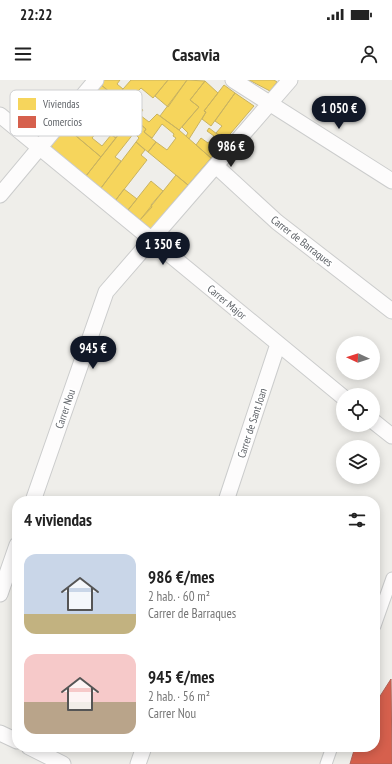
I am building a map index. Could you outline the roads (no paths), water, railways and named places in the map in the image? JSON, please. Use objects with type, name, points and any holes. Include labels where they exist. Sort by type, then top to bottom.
[{"type":"street","points":[[88,90],[96,80]]},
{"type":"street","points":[[234,80],[392,181]]},
{"type":"street","name":"Carrer Nou","points":[[34,496],[106,292],[290,80]]},
{"type":"street","name":"Carrer Major","points":[[0,115],[10,123]]},
{"type":"street","name":"Carrer Major","points":[[26,136],[336,391]]},
{"type":"street","points":[[0,195],[49,136]]},
{"type":"street","name":"Carrer de Barraques","points":[[216,166],[277,222],[392,311]]},
{"type":"street","name":"Carrer de Sant Joan","points":[[228,496],[278,344]]},
{"type":"street","points":[[380,427],[392,436]]},
{"type":"street","points":[[0,594],[12,559]]},
{"type":"street","points":[[380,612],[392,578]]},
{"type":"street","points":[[0,733],[12,739]]},
{"type":"street","points":[[39,752],[63,764]]},
{"type":"street","points":[[138,764],[142,752]]},
{"type":"street","points":[[326,764],[330,752]]}]
